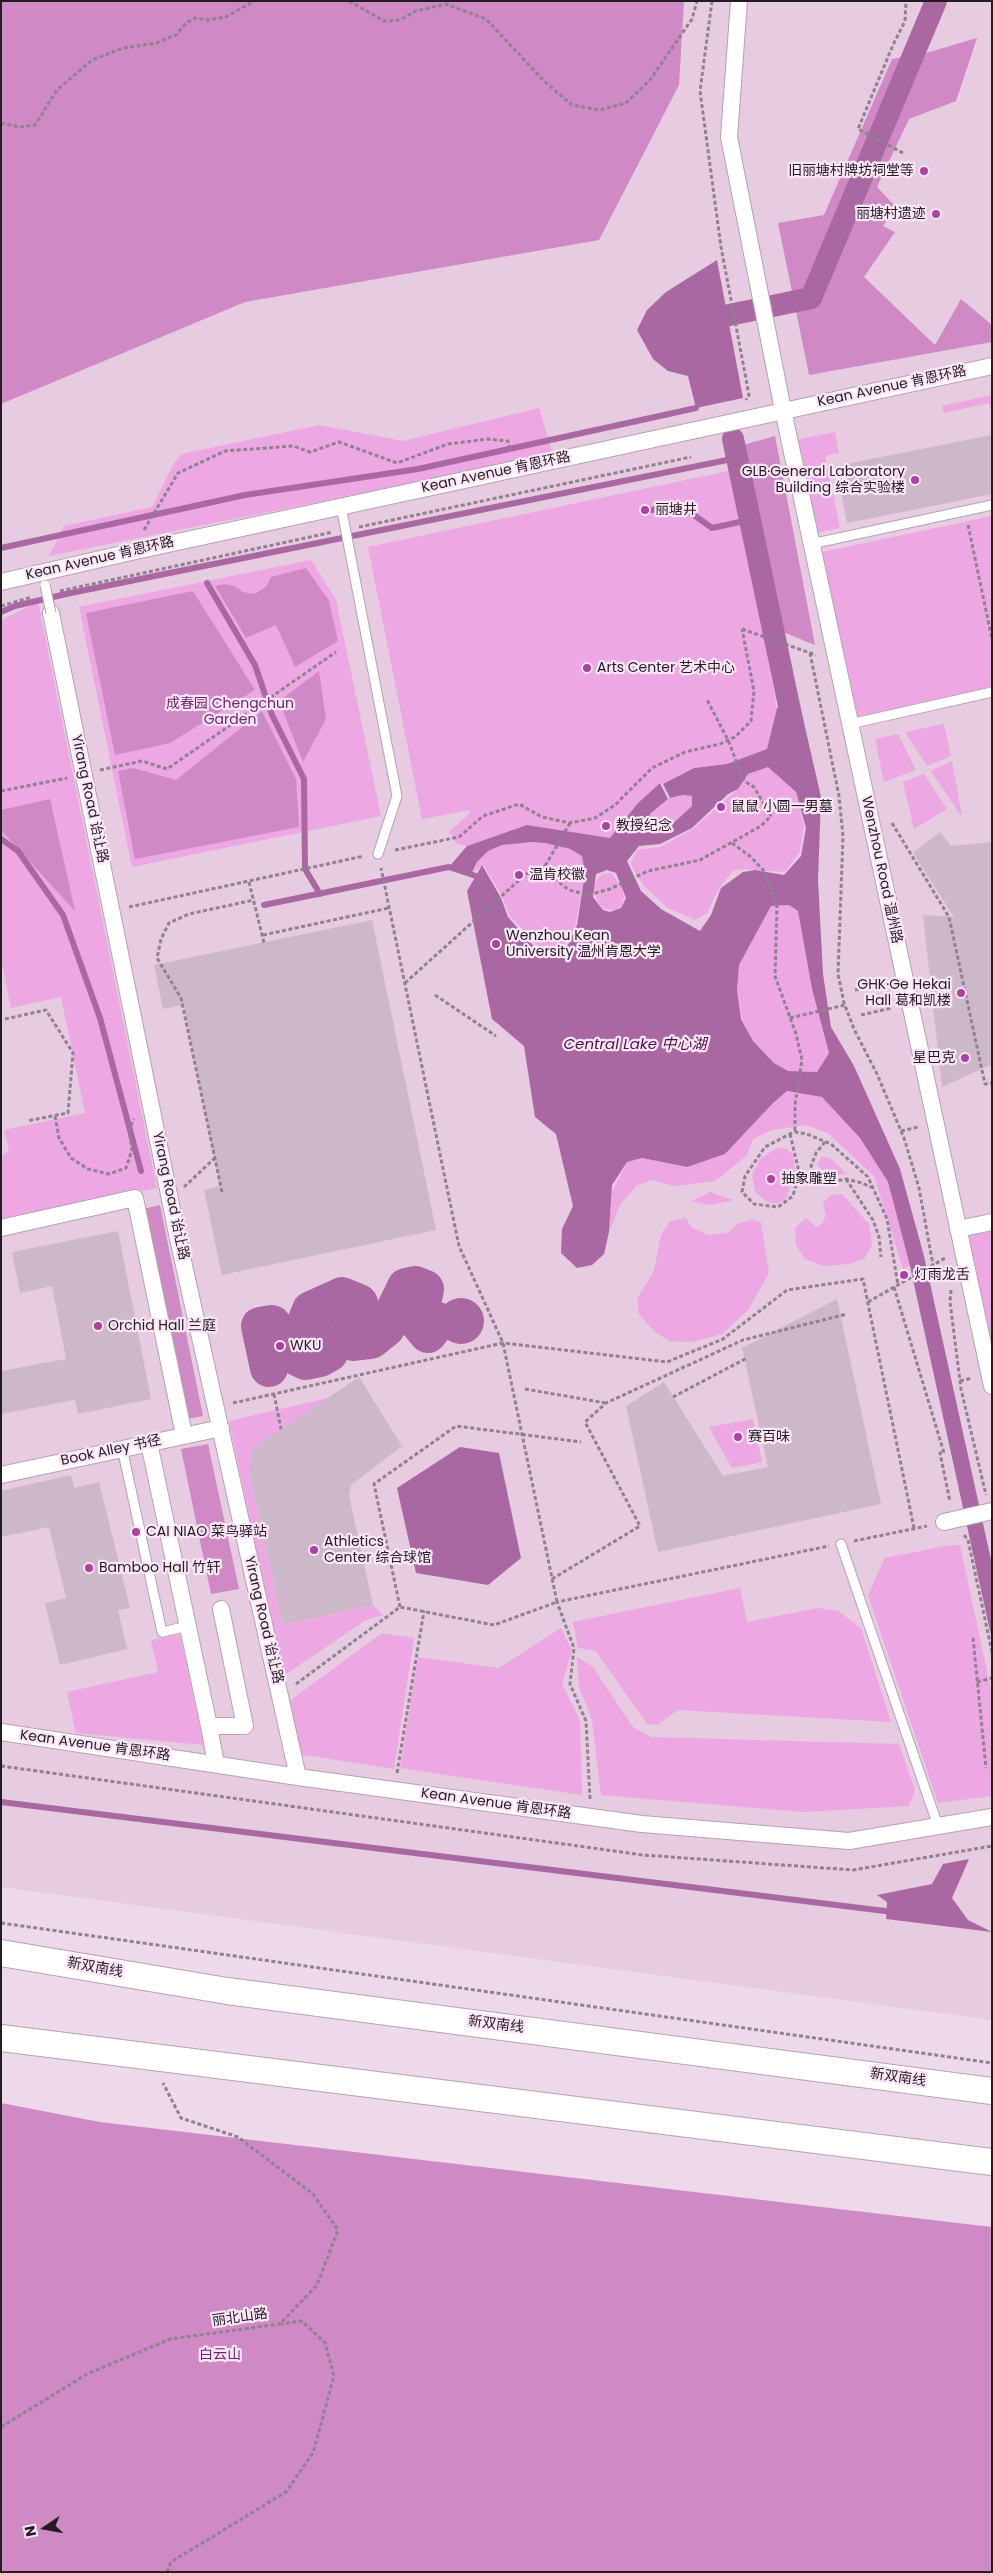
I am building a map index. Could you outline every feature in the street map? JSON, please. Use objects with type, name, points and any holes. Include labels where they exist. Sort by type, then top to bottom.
[{"type":"main road","name":"新双南线","points":[[1,1953],[227,1990],[992,2091]]},
{"type":"main road","points":[[1,2038],[992,2162]]},
{"type":"street","name":"Wenzhou Road 温州路","points":[[738,1],[729,137],[811,544],[992,1386]]},
{"type":"street","name":"Kean Avenue 肯恩环路","points":[[1,582],[45,583],[341,506],[992,366]]},
{"type":"street","name":"Yirang Road 诒让路","points":[[51,613],[178,1234],[298,1777]]},
{"type":"street","points":[[1,1228],[135,1198],[184,1436]]},
{"type":"street","points":[[958,1229],[992,1222]]},
{"type":"street","name":"Book Alley 书径","points":[[1,1475],[220,1428]]},
{"type":"street","points":[[149,1443],[216,1764]]},
{"type":"street","points":[[947,1521],[992,1511]]},
{"type":"street","points":[[209,1726],[245,1726],[220,1609]]},
{"type":"street","name":"Kean Avenue 肯恩环路","points":[[1,1732],[298,1777],[642,1824],[839,1841],[849,1841],[992,1817]]},
{"type":"lane","points":[[811,544],[992,505]]},
{"type":"lane","points":[[341,506],[397,796],[378,854]]},
{"type":"lane","points":[[45,583],[51,613]]},
{"type":"lane","points":[[850,724],[992,692]]},
{"type":"lane","points":[[122,1448],[162,1632],[188,1626]]},
{"type":"lane","points":[[840,1544],[938,1826]]},
{"type":"path","points":[[1,122],[19,127],[35,125],[57,90],[92,60],[123,48],[156,43],[176,34],[186,23],[195,18],[207,20],[226,17],[254,1]]},
{"type":"path","points":[[348,1],[384,21],[400,20],[416,11],[446,4],[486,19],[512,43],[544,81],[572,105],[600,110],[626,104],[650,80],[692,19],[697,1]]},
{"type":"path","points":[[903,153],[858,129],[905,21],[906,1]]},
{"type":"path","points":[[725,269],[742,354]]},
{"type":"path","points":[[145,530],[178,473],[225,451],[293,446],[310,452],[339,442],[397,463],[448,444],[488,439],[508,441]]},
{"type":"path","points":[[1,606],[21,599],[45,583],[346,530],[691,457]]},
{"type":"path","points":[[965,511],[992,639]]},
{"type":"path","points":[[112,911],[459,836],[483,816],[519,804],[542,817],[570,823],[594,818],[615,805],[652,768],[685,752],[735,737],[751,721],[754,690],[742,629],[825,658]]},
{"type":"path","points":[[1,791],[142,761],[167,769],[336,652]]},
{"type":"path","points":[[810,653],[839,796],[842,836],[838,974],[844,1006],[877,1074],[904,1138],[919,1188],[933,1265]]},
{"type":"path","points":[[545,866],[568,890],[578,893],[595,893],[617,885],[635,875],[700,860],[761,826],[771,816],[754,787],[746,782],[734,760],[728,740],[707,700]]},
{"type":"path","points":[[890,820],[949,916],[985,1084],[992,1083]]},
{"type":"path","points":[[404,983],[470,922],[526,874],[545,866],[570,823]]},
{"type":"path","points":[[732,842],[751,857],[764,871],[777,906],[775,976],[791,1018],[800,1051],[795,1132]]},
{"type":"path","points":[[382,872],[459,1246],[503,1343],[557,1602],[574,1648],[570,1684],[586,1721],[590,1803]]},
{"type":"path","points":[[249,882],[264,943]]},
{"type":"path","points":[[222,1192],[181,998],[157,958],[161,939],[169,923],[189,914],[254,900]]},
{"type":"path","points":[[263,935],[389,908]]},
{"type":"path","points":[[855,990],[904,978]]},
{"type":"path","points":[[435,995],[496,1036]]},
{"type":"path","points":[[861,1015],[910,1004]]},
{"type":"path","points":[[791,1018],[844,1006]]},
{"type":"path","points":[[5,1018],[46,1010],[73,1053],[68,1113],[27,1121]]},
{"type":"path","points":[[55,1116],[59,1138],[71,1158],[88,1169],[109,1174],[126,1168],[132,1150],[129,1130],[134,1119]]},
{"type":"path","points":[[790,1134],[800,1172],[794,1196],[778,1207],[754,1204],[742,1192],[745,1176],[764,1147],[790,1134],[795,1132],[825,1142],[868,1177],[888,1219],[896,1286],[944,1453],[940,1454],[950,1497]]},
{"type":"path","points":[[825,1142],[816,1152],[811,1166],[818,1180],[827,1183],[846,1179],[873,1188]]},
{"type":"path","points":[[184,1187],[217,1156]]},
{"type":"path","points":[[846,1179],[873,1220],[879,1237],[881,1257]]},
{"type":"path","points":[[868,1302],[954,1253]]},
{"type":"path","points":[[216,1407],[503,1343],[667,1362],[722,1339],[787,1290],[863,1279],[914,1528]]},
{"type":"path","points":[[951,1282],[950,1302],[961,1389],[986,1486]]},
{"type":"path","points":[[552,1579],[640,1526],[585,1422],[606,1403],[743,1340],[847,1314]]},
{"type":"path","points":[[673,1397],[747,1358]]},
{"type":"path","points":[[525,1389],[606,1403]]},
{"type":"path","points":[[274,1394],[281,1429]]},
{"type":"path","points":[[400,1607],[374,1484],[456,1426],[581,1442]]},
{"type":"path","points":[[280,1696],[400,1607],[494,1625],[557,1602],[947,1521],[968,1540],[992,1652]]},
{"type":"path","points":[[396,1776],[424,1611]]},
{"type":"path","points":[[973,1638],[986,1768]]},
{"type":"path","points":[[978,1682],[992,1678]]},
{"type":"path","points":[[1,1766],[644,1855],[853,1870],[992,1846]]},
{"type":"path","points":[[1,1923],[992,2063]]},
{"type":"path","name":"丽北山路","points":[[1,2427],[87,2374],[170,2339],[280,2324],[317,2285],[338,2230],[313,2194],[238,2137],[181,2118],[163,2083],[170,2060]]},
{"type":"path","points":[[167,2572],[171,2562],[286,2492],[312,2453],[334,2376],[325,2343],[302,2322],[280,2324]]},
{"type":"shaded area","name":"Wenzhou Kean University 温州肯恩大学","points":[[1,1],[992,1],[992,2020],[1,1887]]},
{"type":"green space","points":[[1,1],[684,1],[679,85],[599,240],[245,302],[1,404]]},
{"type":"green space","points":[[977,38],[956,101],[909,119],[877,187],[895,206],[883,226],[895,232],[864,277],[935,345],[961,299],[992,325],[992,342],[809,375],[778,223],[824,215],[892,59],[926,53]]},
{"type":"green space","points":[[992,395],[992,416],[989,403],[944,413],[942,406]]},
{"type":"green space","points":[[539,408],[553,455],[49,556],[64,526],[152,507],[174,463],[182,454],[319,425],[403,441]]},
{"type":"green space","points":[[835,432],[839,453],[825,456],[840,528],[816,533],[797,440]]},
{"type":"green space","points":[[775,436],[815,645],[783,632],[743,445]]},
{"type":"green space","points":[[733,470],[777,708],[767,749],[727,764],[694,768],[663,784],[660,783],[638,803],[610,838],[527,825],[467,846],[457,844],[449,832],[468,815],[470,810],[422,819],[368,547]]},
{"type":"green space","points":[[992,516],[992,692],[858,721],[822,552]]},
{"type":"green space","name":"成春园 Chengchun Garden","points":[[311,560],[336,600],[381,816],[132,867],[79,607]]},
{"type":"green space","points":[[306,568],[329,601],[338,641],[295,667],[276,625],[246,638],[215,586],[225,584],[234,586],[243,592],[254,594],[266,587],[271,577]]},
{"type":"green space","points":[[193,591],[255,690],[170,743],[115,755],[86,613]]},
{"type":"green space","points":[[38,602],[157,1188],[1,1220],[1,1157],[9,1150],[4,1130],[85,1113],[61,997],[11,1008],[1,959],[1,620]]},
{"type":"green space","points":[[319,671],[326,719],[303,762],[279,701]]},
{"type":"green space","points":[[262,711],[296,779],[299,827],[135,859],[118,771],[133,768],[176,780]]},
{"type":"green space","points":[[944,724],[951,756],[927,766],[905,732]]},
{"type":"green space","points":[[898,734],[916,770],[884,782],[875,739]]},
{"type":"green space","points":[[952,761],[962,817],[931,771]]},
{"type":"green space","points":[[768,767],[796,792],[804,827],[800,851],[785,872],[745,869],[733,871],[719,888],[707,913],[696,920],[668,908],[646,888],[637,876],[631,863],[637,850],[660,847],[693,829],[738,789],[748,774]]},
{"type":"green space","points":[[924,774],[947,809],[914,829],[903,782]]},
{"type":"green space","points":[[683,795],[692,796],[692,806],[667,829],[650,832],[647,824],[651,813],[670,798]]},
{"type":"green space","points":[[50,799],[75,911],[1,830],[1,810]]},
{"type":"green space","points":[[524,842],[545,843],[570,849],[582,856],[585,873],[575,927],[565,944],[554,952],[540,948],[509,915],[502,895],[483,865],[471,874],[477,862],[488,851],[502,845]]},
{"type":"green space","points":[[611,873],[622,887],[624,896],[622,905],[616,910],[605,909],[599,904],[594,893],[596,881],[602,874]]},
{"type":"green space","points":[[789,905],[798,911],[812,989],[829,1053],[817,1072],[788,1071],[774,1063],[753,1041],[742,1019],[737,990],[739,965],[771,906]]},
{"type":"green space","points":[[787,1091],[822,1097],[860,1138],[888,1182],[910,1266],[903,1269],[874,1176],[828,1133],[806,1125],[772,1130],[753,1139],[746,1156],[715,1181],[674,1186],[652,1180],[636,1186],[620,1205],[609,1232],[612,1192],[627,1162],[642,1158],[687,1167]]},
{"type":"green space","points":[[777,1148],[787,1149],[793,1155],[795,1170],[787,1197],[777,1204],[765,1201],[755,1191],[752,1175],[760,1159]]},
{"type":"green space","points":[[822,1156],[833,1160],[844,1172],[850,1173],[834,1176],[825,1172],[817,1165]]},
{"type":"green space","points":[[711,1192],[734,1200],[710,1205],[691,1201]]},
{"type":"green space","points":[[842,1194],[869,1224],[872,1245],[864,1259],[849,1264],[824,1266],[805,1259],[796,1245],[795,1228],[806,1218],[816,1227],[822,1224],[826,1215],[823,1203],[831,1195]]},
{"type":"green space","points":[[160,1205],[203,1416],[187,1419],[143,1209]]},
{"type":"green space","points":[[686,1218],[691,1227],[708,1235],[728,1233],[739,1223],[752,1220],[761,1222],[769,1273],[748,1310],[722,1334],[692,1342],[669,1341],[654,1331],[639,1314],[637,1299],[654,1271],[661,1235],[670,1221]]},
{"type":"green space","points":[[992,1230],[992,1345],[969,1235]]},
{"type":"green space","points":[[328,1398],[249,1472],[283,1625],[373,1605],[383,1615],[366,1620],[283,1676],[229,1421]]},
{"type":"green space","points":[[753,1419],[762,1462],[732,1468],[709,1427]]},
{"type":"green space","points":[[208,1444],[239,1589],[211,1594],[181,1449]]},
{"type":"green space","points":[[960,1545],[992,1695],[992,1796],[938,1803],[868,1595],[885,1558],[945,1546]]},
{"type":"green space","points":[[740,1588],[747,1622],[818,1608],[838,1611],[861,1628],[891,1722],[678,1710],[657,1725],[647,1724],[596,1651],[578,1648],[573,1622]]},
{"type":"green space","points":[[561,1628],[572,1650],[562,1684],[580,1720],[582,1795],[400,1768],[418,1657],[499,1668]]},
{"type":"green space","points":[[382,1633],[414,1638],[394,1769],[298,1754],[288,1702]]},
{"type":"green space","points":[[180,1634],[204,1745],[76,1733],[67,1692],[158,1672],[151,1640]]},
{"type":"green space","points":[[577,1657],[592,1666],[633,1727],[651,1737],[899,1744],[915,1790],[909,1806],[804,1812],[601,1795],[592,1720],[579,1687]]},
{"type":"green space","name":"白云山","points":[[1,2103],[100,2122],[992,2227],[992,2572],[1,2572]]},
{"type":"water","points":[[717,260],[743,398],[696,408],[688,376],[668,371],[653,359],[637,330],[647,310],[666,292]]},
{"type":"water","name":"Central Lake 中心湖","points":[[799,701],[821,797],[818,880],[823,974],[831,1027],[854,1066],[900,1169],[924,1256],[992,1564],[992,1640],[910,1266],[888,1182],[860,1138],[822,1097],[787,1091],[773,1103],[725,1154],[687,1167],[642,1158],[627,1162],[612,1185],[609,1232],[604,1254],[592,1265],[577,1268],[561,1253],[562,1229],[573,1206],[556,1134],[535,1117],[524,1046],[492,1019],[467,891],[482,865],[501,898],[508,917],[536,949],[552,955],[568,945],[577,925],[585,873],[582,856],[570,849],[532,842],[502,845],[488,851],[477,862],[471,874],[449,867],[467,846],[527,825],[610,838],[638,803],[660,783],[668,799],[651,813],[646,821],[650,832],[667,829],[692,806],[692,796],[683,795],[670,798],[663,784],[694,768],[727,764],[767,749],[777,708]],"holes":[[[768,767],[796,792],[806,828],[801,856],[784,875],[755,870],[743,872],[721,888],[711,915],[700,931],[661,909],[641,891],[627,861],[639,846],[660,844],[692,828],[728,794],[738,789],[748,774]],[[607,870],[616,873],[626,898],[621,908],[610,912],[603,910],[593,897],[596,874]],[[789,905],[798,911],[812,989],[829,1053],[817,1072],[788,1071],[774,1063],[753,1041],[741,1019],[737,990],[739,965],[771,906]]]},
{"type":"water","points":[[456,1298],[466,1298],[478,1304],[483,1312],[483,1330],[478,1338],[470,1343],[456,1344],[448,1341],[441,1334],[438,1326],[438,1316],[441,1308],[448,1301]]},
{"type":"water","points":[[460,1447],[499,1453],[521,1558],[488,1585],[416,1573],[397,1488]]},
{"type":"water","points":[[969,1859],[952,1898],[968,1920],[992,1932],[886,1919],[887,1902],[877,1895],[932,1884],[943,1864]]},
{"type":"building","name":"GLB·General Laboratory Building 综合实验楼","points":[[992,435],[992,494],[847,523],[836,466]]},
{"type":"building","name":"GHK·Ge Hekai Hall 葛和凯楼","points":[[940,832],[951,846],[992,842],[992,1064],[942,1087],[923,915],[954,917],[913,853]]},
{"type":"building","points":[[372,920],[436,1230],[222,1275],[204,1190],[220,1186],[183,1005],[163,1009],[154,965]]},
{"type":"building","name":"Orchid Hall 兰庭","points":[[118,1231],[151,1399],[78,1414],[75,1400],[1,1414],[1,1371],[66,1359],[52,1286],[20,1293],[12,1252]]},
{"type":"building","points":[[837,1299],[881,1504],[658,1552],[626,1406],[664,1382],[723,1476],[768,1467],[742,1348]]},
{"type":"building","name":"Athletics Center 综合球馆","points":[[359,1377],[402,1446],[351,1485],[349,1496],[373,1605],[283,1625],[249,1472],[253,1448]]},
{"type":"building","name":"Bamboo Hall 竹轩","points":[[71,1475],[74,1488],[99,1482],[130,1608],[118,1610],[127,1649],[60,1665],[45,1603],[66,1598],[49,1527],[1,1537],[1,1491]]},
{"type":"waterway","points":[[712,330],[710,319],[811,298],[936,1]]},
{"type":"waterway","points":[[1,548],[245,495],[418,469],[696,408]]},
{"type":"waterway","points":[[733,439],[795,734]]},
{"type":"waterway","points":[[1,612],[15,606],[66,594],[737,458]]},
{"type":"waterway","points":[[652,510],[680,505],[712,528],[749,520]]},
{"type":"waterway","points":[[207,583],[255,665],[272,715],[304,779],[305,869],[320,894]]},
{"type":"waterway","points":[[1,839],[18,851],[63,915],[100,1018],[141,1171]]},
{"type":"waterway","points":[[264,905],[449,867],[476,876]]},
{"type":"waterway","points":[[269,1368],[260,1326],[272,1324],[287,1352],[306,1361],[320,1358],[329,1353],[325,1336],[306,1322],[311,1310],[342,1296],[359,1303],[359,1321],[350,1336],[354,1342],[371,1340],[386,1328],[406,1287],[415,1285],[425,1289],[418,1322],[428,1334],[438,1321]]},
{"type":"waterway","points":[[1,1802],[893,1912]]},
{"type":"place","name":"旧丽塘村牌坊祠堂等","points":[[924,171]]},
{"type":"place","name":"丽塘村遗迹","points":[[936,214]]},
{"type":"place","name":"GLB·General Laboratory Building 综合实验楼","points":[[915,480]]},
{"type":"place","name":"丽塘井","points":[[645,510]]},
{"type":"place","name":"Arts Center 艺术中心","points":[[587,668]]},
{"type":"place","name":"鼠鼠 小圆一男墓","points":[[721,807]]},
{"type":"place","name":"教授纪念","points":[[606,826]]},
{"type":"place","name":"温肯校徽","points":[[519,875]]},
{"type":"place","name":"Wenzhou Kean University 温州肯恩大学","points":[[496,944]]},
{"type":"place","name":"GHK·Ge Hekai Hall 葛和凯楼","points":[[961,993]]},
{"type":"place","name":"星巴克","points":[[965,1058]]},
{"type":"place","name":"抽象雕塑","points":[[771,1179]]},
{"type":"place","name":"灯雨龙舌","points":[[904,1275]]},
{"type":"place","name":"Orchid Hall 兰庭","points":[[98,1326]]},
{"type":"place","name":"WKU","points":[[280,1346]]},
{"type":"place","name":"赛百味","points":[[738,1437]]},
{"type":"place","name":"CAI NIAO 菜鸟驿站","points":[[136,1532]]},
{"type":"place","name":"Athletics Center 综合球馆","points":[[314,1550]]},
{"type":"place","name":"Bamboo Hall 竹轩","points":[[89,1568]]}]
